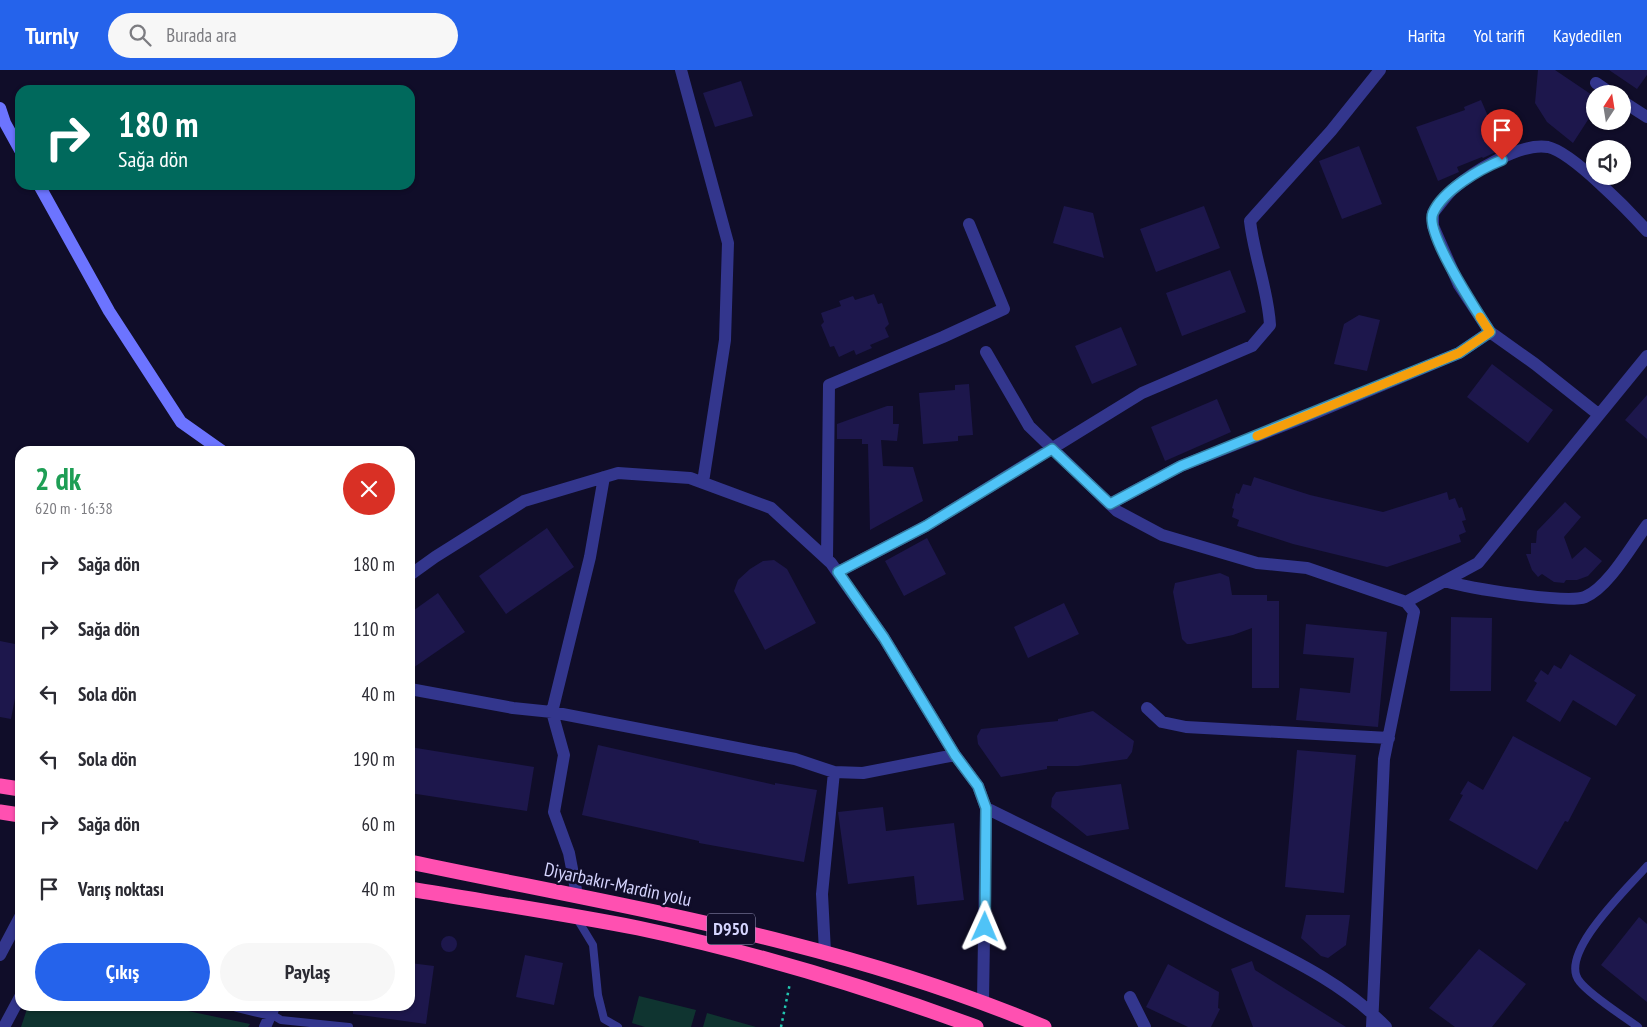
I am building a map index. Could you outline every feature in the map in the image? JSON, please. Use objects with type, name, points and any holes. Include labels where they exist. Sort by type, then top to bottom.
[{"type":"highway","points":[[0,786],[15,788]]},
{"type":"highway","points":[[0,812],[15,815]]},
{"type":"highway","name":"Diyarbakır-Mardin yolu","points":[[415,863],[577,895],[765,936],[825,952],[983,1001],[1044,1027]]},
{"type":"highway","name":"Diyarbakır-Mardin yolu","points":[[415,890],[647,930],[786,966],[926,1008],[976,1027]]},
{"type":"street","points":[[681,70],[728,243],[724,340],[703,482]]},
{"type":"street","points":[[838,572],[926,526],[1142,394],[1252,346],[1270,325],[1269,306],[1253,244],[1250,221],[1331,131],[1380,70]]},
{"type":"street","points":[[1631,107],[1647,117]]},
{"type":"street","points":[[0,108],[5,123],[15,141]]},
{"type":"street","points":[[1598,414],[1490,332],[1459,285],[1433,226],[1433,214],[1452,190],[1479,170],[1521,150],[1548,147],[1563,153],[1630,213],[1647,231]]},
{"type":"street","points":[[42,190],[109,311],[182,422],[215,446]]},
{"type":"street","points":[[827,559],[829,385],[943,337],[1004,308],[969,224]]},
{"type":"street","points":[[1110,504],[1181,466],[1459,353],[1490,332]]},
{"type":"street","points":[[986,352],[1029,426],[1117,511],[1162,535],[1256,563],[1307,568],[1406,602],[1414,612],[1384,759],[1373,1021]]},
{"type":"street","points":[[1406,602],[1478,563],[1647,356]]},
{"type":"street","points":[[415,572],[435,556],[524,501],[618,473],[690,478],[771,508],[827,559],[838,572],[884,638],[955,755],[978,786],[986,808],[983,1001]]},
{"type":"street","points":[[577,895],[569,853],[554,812],[564,755],[552,712],[590,557],[604,477]]},
{"type":"street","points":[[1445,581],[1508,593],[1584,597],[1600,587],[1647,525]]},
{"type":"street","points":[[415,690],[513,708],[552,712],[795,759],[834,772],[863,773],[955,755]]},
{"type":"street","points":[[1147,708],[1162,722],[1186,727],[1389,738]]},
{"type":"street","points":[[825,952],[822,894],[834,772]]},
{"type":"street","points":[[986,808],[1147,886],[1322,976],[1373,1021],[1386,1027]]},
{"type":"street","points":[[0,954],[15,926]]},
{"type":"street","points":[[1130,997],[1145,1027]]},
{"type":"street","points":[[4,1027],[15,1006]]},
{"type":"street","points":[[265,1027],[273,1011]]},
{"type":"lane","points":[[1638,1027],[1579,982],[1573,970],[1586,936],[1647,866]]},
{"type":"lane","points":[[576,917],[593,944],[598,995],[604,1019],[618,1027]]},
{"type":"lane","points":[[274,1011],[281,1020],[304,1024],[349,1027]]},
{"type":"path","points":[[781,1027],[790,983]]},
{"type":"green space","points":[[639,996],[696,1010],[691,1027],[645,1027],[632,1023]]},
{"type":"green space","points":[[26,1011],[188,1011],[250,1024],[248,1027],[21,1027]]},
{"type":"green space","points":[[707,1013],[756,1027],[703,1027]]},
{"type":"building","points":[[1538,70],[1555,70],[1586,91],[1586,123],[1573,143],[1547,122],[1535,103]]},
{"type":"building","points":[[1609,70],[1647,70],[1647,75],[1637,89]]},
{"type":"building","points":[[741,81],[753,116],[715,127],[703,93]]},
{"type":"building","points":[[1481,100],[1502,149],[1457,167],[1459,172],[1438,181],[1416,127],[1465,110],[1464,107]]},
{"type":"building","points":[[1359,146],[1382,204],[1342,219],[1319,161]]},
{"type":"building","points":[[1064,206],[1093,213],[1104,258],[1053,243]]},
{"type":"building","points":[[1204,206],[1220,248],[1156,272],[1140,229]]},
{"type":"building","points":[[1230,270],[1246,312],[1182,336],[1166,293]]},
{"type":"building","points":[[874,294],[878,304],[882,303],[889,324],[885,328],[889,337],[870,345],[872,348],[856,355],[854,350],[839,357],[834,346],[830,347],[821,325],[824,322],[821,313],[841,306],[839,301],[853,296],[855,300]]},
{"type":"building","points":[[1359,315],[1380,320],[1367,371],[1334,364],[1344,324]]},
{"type":"building","points":[[1121,327],[1137,365],[1092,384],[1075,346]]},
{"type":"building","points":[[1492,364],[1553,410],[1528,443],[1467,397]]},
{"type":"building","points":[[969,384],[973,435],[958,436],[958,441],[923,444],[919,393],[955,390],[955,385]]},
{"type":"building","points":[[1647,395],[1647,439],[1625,420]]},
{"type":"building","points":[[1217,399],[1231,432],[1165,461],[1151,427]]},
{"type":"building","points":[[887,406],[893,406],[893,424],[899,424],[897,441],[881,440],[883,466],[913,467],[923,501],[870,530],[868,444],[862,444],[862,439],[837,439],[837,424]]},
{"type":"building","points":[[1254,477],[1310,495],[1383,512],[1447,492],[1449,500],[1455,498],[1459,508],[1462,507],[1466,520],[1462,521],[1466,532],[1459,535],[1461,542],[1387,567],[1293,544],[1237,526],[1239,520],[1232,517],[1236,493],[1239,494],[1243,484],[1251,486]]},
{"type":"building","points":[[1565,502],[1581,517],[1564,537],[1572,559],[1585,547],[1602,561],[1588,576],[1577,580],[1566,580],[1564,583],[1554,582],[1542,574],[1538,577],[1532,570],[1526,554],[1531,554],[1531,543],[1536,543],[1537,531]]},
{"type":"building","points":[[547,528],[574,567],[506,614],[479,576]]},
{"type":"building","points":[[927,538],[946,574],[904,596],[885,561]]},
{"type":"building","points":[[774,560],[787,569],[816,623],[765,650],[734,591],[738,580],[750,569],[763,561]]},
{"type":"building","points":[[1220,573],[1229,577],[1232,595],[1267,595],[1267,601],[1279,601],[1279,688],[1252,688],[1252,628],[1233,635],[1191,644],[1187,644],[1182,639],[1173,592],[1175,583]]},
{"type":"building","points":[[438,593],[465,632],[415,667],[415,609]]},
{"type":"building","points":[[1064,603],[1079,634],[1028,658],[1014,627]]},
{"type":"building","points":[[1451,617],[1492,618],[1491,691],[1450,691]]},
{"type":"building","points":[[1306,624],[1387,632],[1378,727],[1296,720],[1300,688],[1350,693],[1354,658],[1303,654]]},
{"type":"building","points":[[0,641],[15,644],[15,699],[11,719],[0,717]]},
{"type":"building","points":[[1570,654],[1636,695],[1616,726],[1573,700],[1560,722],[1526,701],[1537,683],[1534,681],[1541,670],[1548,675],[1554,665],[1561,669]]},
{"type":"building","points":[[1093,711],[1134,741],[1132,752],[1127,759],[1078,766],[1047,766],[1047,769],[1001,777],[978,744],[977,736],[981,729],[1058,721],[1058,719]]},
{"type":"building","points":[[1513,736],[1591,778],[1568,822],[1565,821],[1537,870],[1449,820],[1463,795],[1460,794],[1468,781],[1483,790]]},
{"type":"building","points":[[598,745],[775,785],[775,783],[817,790],[804,862],[699,843],[699,841],[582,815]]},
{"type":"building","points":[[415,748],[534,767],[527,811],[415,794]]},
{"type":"building","points":[[1297,750],[1356,755],[1344,893],[1285,887]]},
{"type":"building","points":[[1121,784],[1129,829],[1087,836],[1051,807],[1052,798],[1056,792]]},
{"type":"building","points":[[883,807],[886,831],[954,823],[964,900],[917,905],[914,876],[848,884],[838,812]]},
{"type":"building","points":[[1306,915],[1350,915],[1346,945],[1328,958],[1321,956],[1301,938]]},
{"type":"building","points":[[1639,917],[1647,924],[1647,1002],[1601,965]]},
{"type":"building","points":[[446,936],[452,936],[457,941],[455,950],[446,952],[441,947],[441,941]]},
{"type":"building","points":[[1479,949],[1526,984],[1492,1027],[1455,1027],[1429,1008]]},
{"type":"building","points":[[525,955],[563,963],[554,1005],[516,997]]},
{"type":"building","points":[[1252,961],[1255,970],[1346,1027],[1253,1027],[1231,969]]},
{"type":"building","points":[[415,964],[434,966],[426,1024],[353,1014],[353,1011],[415,1011]]},
{"type":"building","points":[[1168,964],[1219,992],[1218,1008],[1220,1009],[1211,1027],[1188,1027],[1146,1007]]},
{"type":"slow traffic","points":[[1257,436],[1459,353],[1490,332],[1480,317]]},
{"type":"route","points":[[985,927],[986,808],[978,786],[955,755],[884,638],[838,572],[926,526],[1052,449],[1110,504],[1181,466],[1318,412],[1459,353],[1490,332],[1459,285],[1433,226],[1433,214],[1452,190],[1479,170],[1502,160]]}]
